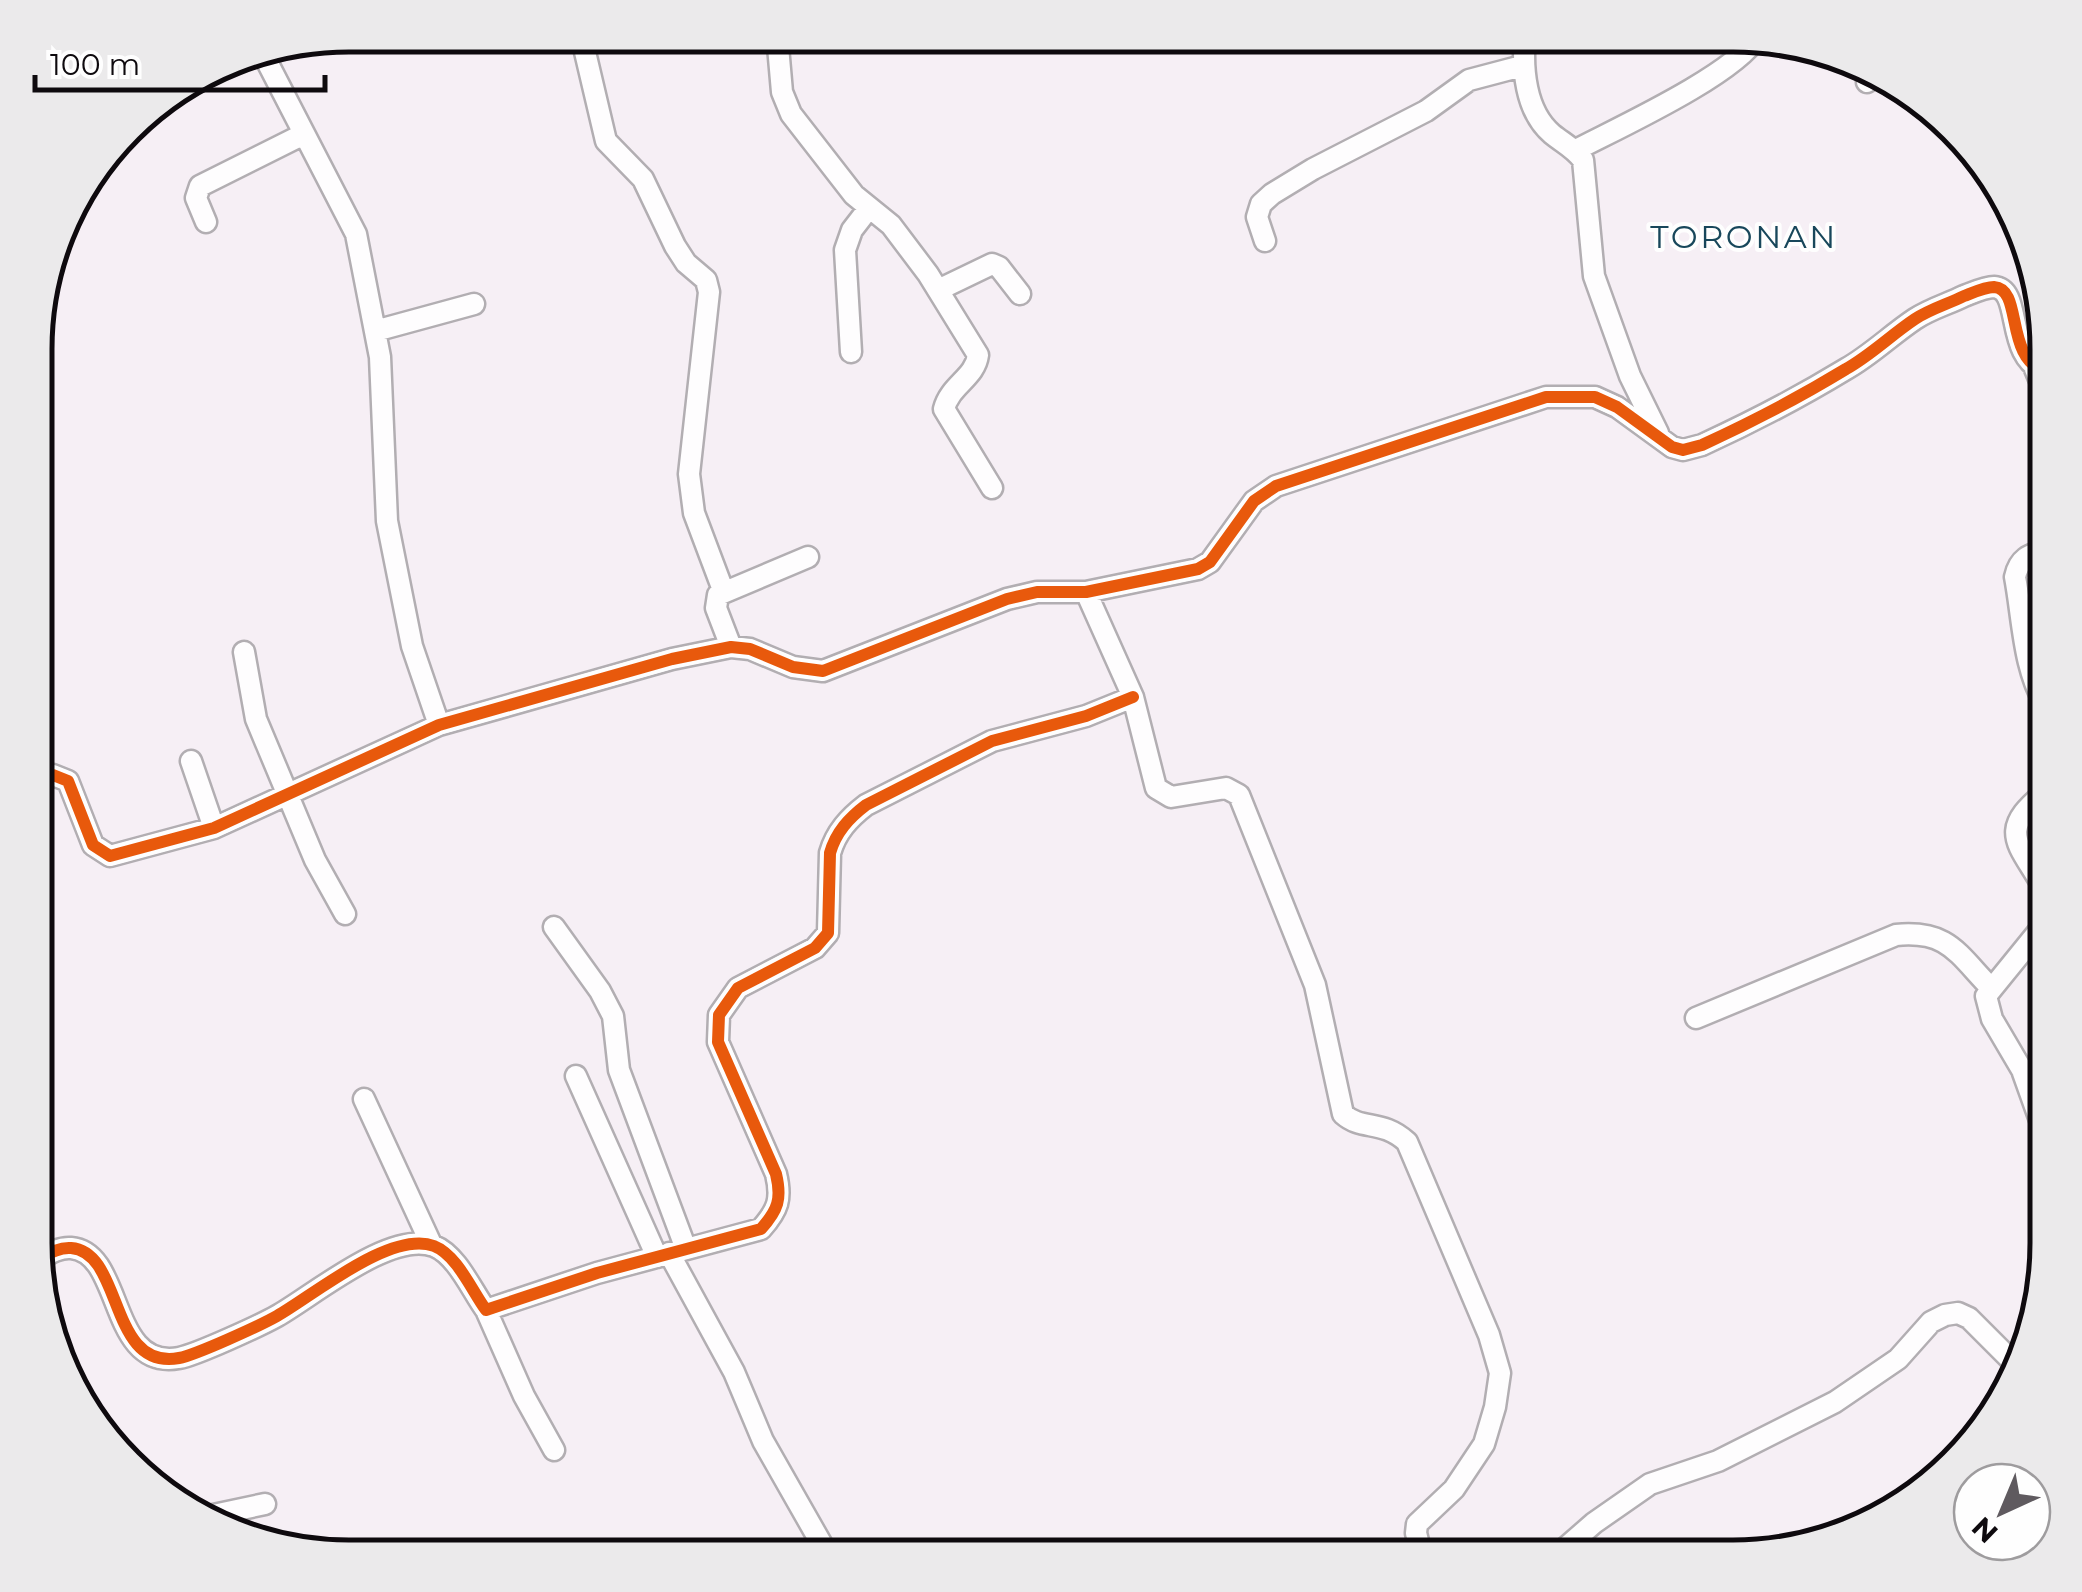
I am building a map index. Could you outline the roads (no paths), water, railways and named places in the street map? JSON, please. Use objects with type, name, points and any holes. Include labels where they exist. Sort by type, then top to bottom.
[{"type":"street","points":[[585,52],[602,131],[617,154],[643,179],[686,263],[706,280],[709,292],[689,474],[694,512],[724,590]]},
{"type":"street","points":[[778,52],[782,92],[791,114],[854,194],[891,225],[978,355],[974,369],[950,392],[944,408],[992,488]]},
{"type":"street","points":[[1523,53],[1522,66],[1534,110],[1548,132],[1576,150],[1582,160],[1594,276],[1630,376],[1661,440]]},
{"type":"street","points":[[1576,150],[1672,100],[1744,53]]},
{"type":"street","points":[[268,64],[356,234],[380,357],[387,521],[412,646],[439,725]]},
{"type":"street","points":[[1265,240],[1257,217],[1261,204],[1272,194],[1426,111],[1470,80],[1522,66]]},
{"type":"street","points":[[206,222],[196,198],[200,186],[304,134]]},
{"type":"street","points":[[851,352],[845,250],[852,230],[869,208]]},
{"type":"street","points":[[938,290],[992,264],[999,267],[1020,294]]},
{"type":"street","points":[[52,775],[68,781],[93,844],[110,856],[214,828],[439,725],[672,659],[731,648],[750,649],[793,668],[823,672],[1007,599],[1038,592],[1086,592],[1198,569],[1210,562],[1254,501],[1276,486],[1546,397],[1595,397],[1683,450],[1716,439],[1850,367],[1919,316],[1994,287],[2002,291],[2014,312],[2017,338],[2030,363]]},
{"type":"street","points":[[375,331],[474,304]]},
{"type":"street","points":[[2030,555],[2018,565],[2015,577],[2030,664]]},
{"type":"street","points":[[731,648],[716,608],[716,600],[724,590],[808,558]]},
{"type":"street","points":[[1086,592],[1133,697],[1156,788],[1171,797],[1226,788],[1238,795],[1315,985],[1344,1114],[1353,1122],[1386,1127],[1406,1142],[1498,1358],[1495,1406],[1484,1444],[1454,1489],[1417,1524],[1418,1540]]},
{"type":"street","points":[[244,652],[256,718],[315,860],[345,914]]},
{"type":"street","points":[[486,1310],[597,1273],[761,1228],[776,1212],[781,1194],[776,1174],[718,1042],[719,1015],[738,988],[815,948],[828,934],[830,853],[848,819],[866,805],[992,741],[1086,716],[1133,697]]},
{"type":"street","points":[[191,762],[214,828]]},
{"type":"street","points":[[2029,865],[2015,839],[2014,825],[2030,805]]},
{"type":"street","points":[[554,927],[613,1016],[619,1070],[671,1253]]},
{"type":"street","points":[[1696,1018],[1896,935],[1936,936],[1990,987]]},
{"type":"street","points":[[2029,943],[1990,987],[1986,1005],[2029,1090]]},
{"type":"street","points":[[576,1076],[734,1372],[763,1441],[819,1539]]},
{"type":"street","points":[[364,1099],[431,1244]]},
{"type":"street","points":[[53,1253],[68,1248],[82,1250],[93,1259],[129,1334],[142,1349],[162,1358],[181,1358],[275,1317],[355,1266],[385,1252],[413,1244],[431,1244],[454,1263],[486,1310],[524,1396],[554,1450]]},
{"type":"street","points":[[1575,1540],[1650,1484],[1734,1454],[1835,1402],[1898,1359],[1931,1322],[1945,1315],[1958,1313],[1969,1318],[2007,1355]]},
{"type":"street","points":[[226,1512],[265,1504]]},
{"type":"district","name":"TORONAN","points":[[1744,236]]}]
